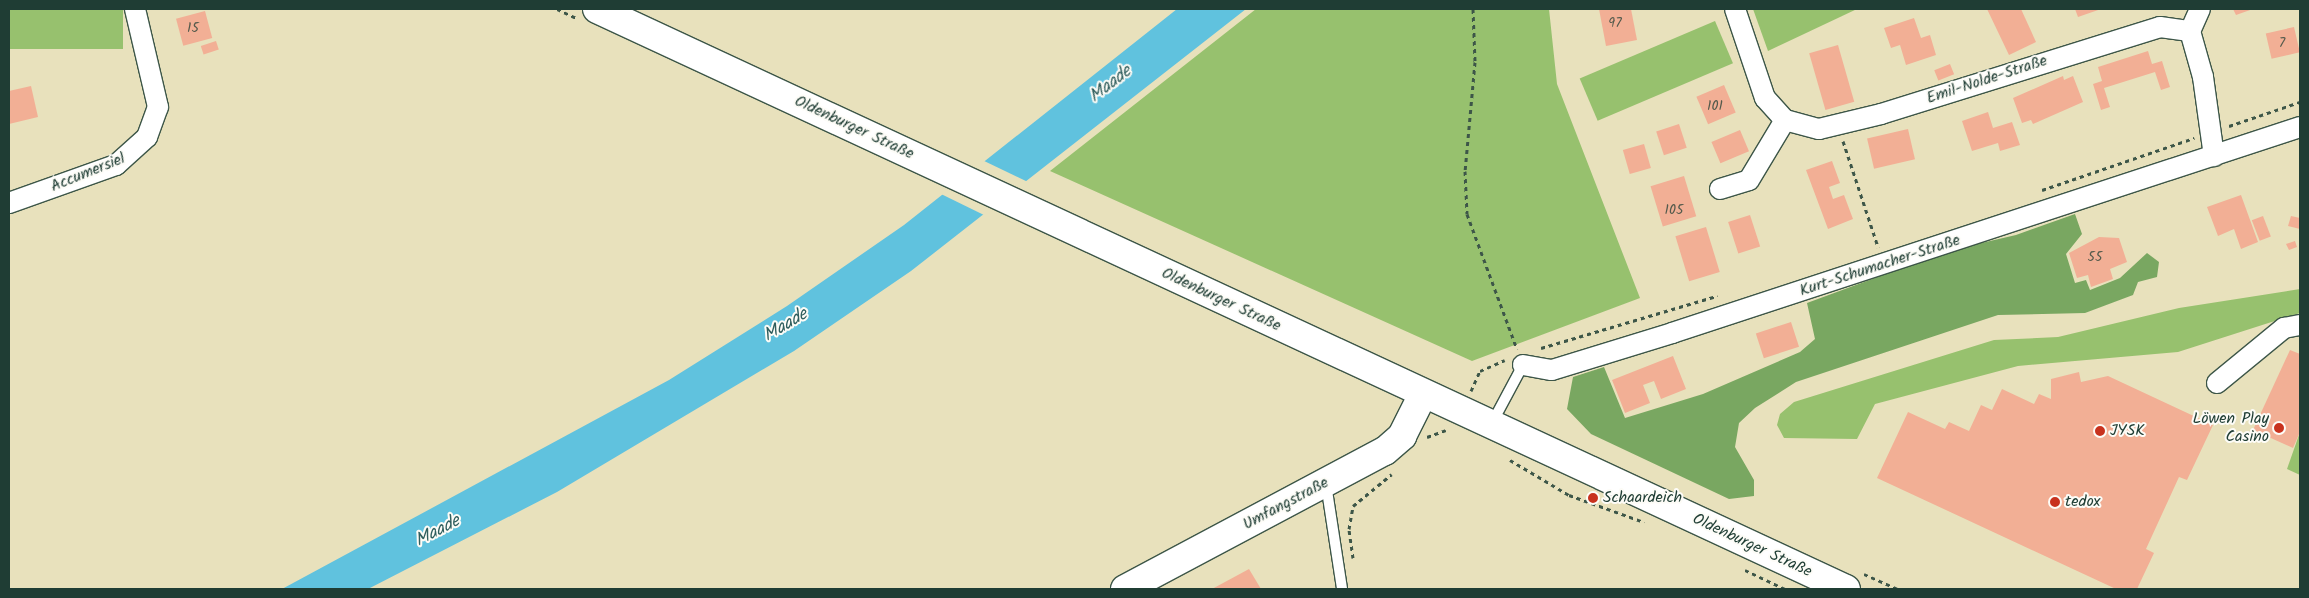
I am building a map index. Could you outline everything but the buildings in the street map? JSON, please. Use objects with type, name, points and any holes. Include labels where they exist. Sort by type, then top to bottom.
[{"type":"main road","name":"Oldenburger Straße","points":[[597,9],[1024,206],[1491,426],[1846,589]]},
{"type":"main road","name":"Umfangstraße","points":[[1125,589],[1385,451],[1402,436],[1423,394]]},
{"type":"street","name":"Accumersiel","points":[[9,203],[116,165],[147,137],[158,107],[135,9]]},
{"type":"street","points":[[1720,189],[1749,180],[1785,120],[1765,98],[1753,73],[1735,9]]},
{"type":"street","points":[[2200,9],[2190,31],[2204,77],[2208,133],[2214,156]]},
{"type":"street","name":"Emil-Nolde-Straße","points":[[1785,120],[1819,129],[1838,127],[2131,34],[2160,27],[2190,31]]},
{"type":"street","name":"Kurt-Schumacher-Straße","points":[[1524,356],[1562,367],[2300,127]]},
{"type":"street","points":[[2217,383],[2284,328],[2300,325]]},
{"type":"lane","points":[[1491,426],[1524,356]]},
{"type":"lane","points":[[1326,483],[1341,584]]},
{"type":"path","points":[[1473,9],[1475,62],[1465,171],[1466,214],[1518,354],[1524,356]]},
{"type":"path","points":[[2035,192],[2300,102]]},
{"type":"path","points":[[1838,127],[1878,247]]},
{"type":"path","points":[[1868,250],[1887,243]]},
{"type":"path","points":[[1462,412],[1480,371],[1726,293]]},
{"type":"path","points":[[1505,458],[1569,495],[1650,524]]},
{"type":"path","points":[[1341,584],[1353,566],[1349,529],[1353,506],[1395,471]]},
{"type":"path","points":[[1735,564],[1785,589]]},
{"type":"green space","points":[[9,9],[123,9],[123,49],[9,49]]},
{"type":"green space","points":[[1256,9],[1549,9],[1557,84],[1640,298],[1472,361],[1050,171]]},
{"type":"green space","points":[[1753,9],[1857,9],[1768,51]]},
{"type":"green space","points":[[1715,21],[1733,63],[1598,121],[1580,78]]},
{"type":"green space","points":[[2075,214],[2082,234],[2066,254],[2075,283],[2086,280],[2090,290],[2120,278],[2147,253],[2159,262],[2157,277],[2138,282],[2133,295],[2085,313],[1998,315],[1796,382],[1755,408],[1739,423],[1735,447],[1754,480],[1754,496],[1729,499],[1591,434],[1567,409],[1573,377],[1604,367],[1625,418],[1703,394],[1800,352],[1815,339],[1807,303],[1951,250],[2016,235]]},
{"type":"green space","points":[[2300,289],[2300,313],[2178,352],[2018,366],[1875,404],[1857,439],[1784,438],[1777,425],[1780,414],[1794,402],[1994,340],[2058,337],[2179,308]]},
{"type":"green space","points":[[2300,432],[2300,475],[2287,469]]},
{"type":"water","name":"Maade","points":[[1177,9],[1246,9],[911,271],[794,351],[557,492],[368,589],[282,589],[669,380],[787,306],[904,225]]},
{"type":"pier","points":[[980,159],[1028,182],[986,216],[939,193]]},
{"type":"place","name":"Löwen Play Casino","points":[[2279,428]]},
{"type":"place","name":"JYSK","points":[[2100,431]]},
{"type":"place","name":"Schaardeich","points":[[1593,498]]},
{"type":"place","name":"tedox","points":[[2055,502]]}]
